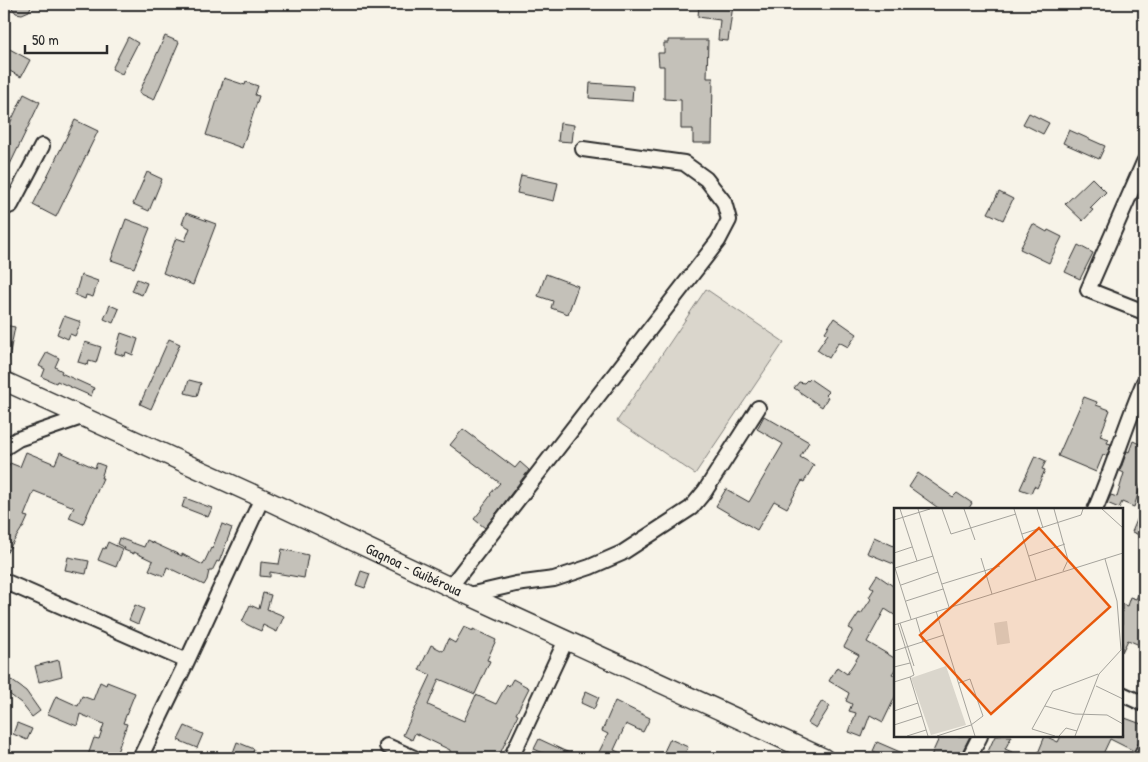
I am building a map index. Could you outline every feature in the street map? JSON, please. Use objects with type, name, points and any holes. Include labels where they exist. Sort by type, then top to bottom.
[{"type":"main road","name":"Gagnoa - Guibéroua","points":[[4,381],[824,758]]},
{"type":"street","points":[[4,208],[11,205],[42,146]]},
{"type":"street","points":[[450,587],[718,241],[729,220],[724,202],[706,179],[684,163],[583,149]]},
{"type":"street","points":[[1144,162],[1088,290],[1144,312]]},
{"type":"street","points":[[1096,508],[1130,414],[1144,382]]},
{"type":"street","points":[[470,596],[516,584],[554,579],[590,567],[622,553],[691,508],[705,491],[758,408]]},
{"type":"street","points":[[4,448],[18,439],[82,417]]},
{"type":"street","points":[[140,758],[262,498]]},
{"type":"street","points":[[4,581],[187,661]]},
{"type":"street","points":[[511,758],[566,640]]},
{"type":"street","points":[[1123,694],[1144,704]]},
{"type":"street","points":[[969,758],[980,737]]},
{"type":"street","points":[[387,746],[414,758]]},
{"type":"street","points":[[1140,758],[1144,750]]},
{"type":"shaded area","points":[[706,289],[784,342],[695,474],[617,421]]},
{"type":"building","points":[[9,4],[32,4],[29,11],[22,14],[16,13]]},
{"type":"building","points":[[699,4],[733,5],[728,41],[718,40],[720,20],[698,17]]},
{"type":"building","points":[[165,36],[179,42],[154,100],[139,93]]},
{"type":"building","points":[[128,37],[138,43],[122,74],[112,69]]},
{"type":"building","points":[[668,40],[708,40],[707,78],[713,78],[712,143],[693,143],[693,129],[681,129],[681,100],[664,99],[664,66],[659,66],[658,53],[664,53],[664,43],[668,43]]},
{"type":"building","points":[[4,46],[30,60],[21,77],[4,68]]},
{"type":"building","points":[[224,78],[245,85],[246,82],[258,86],[255,95],[259,96],[242,148],[206,135]]},
{"type":"building","points":[[590,83],[633,86],[632,101],[589,98]]},
{"type":"building","points":[[24,94],[40,102],[4,177],[4,136]]},
{"type":"building","points":[[1029,113],[1049,123],[1043,134],[1023,124]]},
{"type":"building","points":[[75,120],[98,131],[56,217],[33,205]]},
{"type":"building","points":[[560,123],[574,125],[572,142],[558,141]]},
{"type":"building","points":[[1069,130],[1105,146],[1099,159],[1063,143]]},
{"type":"building","points":[[147,172],[162,179],[149,211],[133,204]]},
{"type":"building","points":[[521,175],[558,183],[554,201],[517,193]]},
{"type":"building","points":[[1092,178],[1106,192],[1090,208],[1093,210],[1083,221],[1065,204]]},
{"type":"building","points":[[999,192],[1013,199],[1003,220],[988,213]]},
{"type":"building","points":[[186,213],[216,224],[193,285],[163,273],[176,238],[185,241],[190,228],[182,224]]},
{"type":"building","points":[[126,219],[150,228],[134,268],[111,260]]},
{"type":"building","points":[[1033,224],[1047,232],[1048,230],[1062,237],[1049,263],[1020,249]]},
{"type":"building","points":[[1078,245],[1093,253],[1080,279],[1065,272]]},
{"type":"building","points":[[546,274],[578,286],[568,314],[551,308],[553,301],[538,296]]},
{"type":"building","points":[[81,275],[98,281],[93,297],[86,295],[85,299],[75,295]]},
{"type":"building","points":[[137,279],[147,283],[142,295],[132,291]]},
{"type":"building","points":[[110,305],[119,309],[113,323],[104,319]]},
{"type":"building","points":[[64,316],[81,322],[75,336],[70,334],[68,339],[57,334]]},
{"type":"building","points":[[834,318],[857,334],[848,347],[839,342],[829,358],[817,350],[828,334],[825,332]]},
{"type":"building","points":[[4,325],[15,327],[8,362],[4,361]]},
{"type":"building","points":[[121,333],[138,339],[133,355],[126,352],[125,356],[115,353]]},
{"type":"building","points":[[169,339],[180,344],[151,409],[140,404]]},
{"type":"building","points":[[85,342],[101,347],[96,363],[89,361],[88,365],[78,362]]},
{"type":"building","points":[[47,352],[59,358],[55,367],[62,371],[61,373],[94,388],[91,396],[57,381],[56,383],[42,377],[45,369],[39,366]]},
{"type":"building","points":[[810,379],[829,392],[822,407],[794,388],[799,382],[804,383]]},
{"type":"building","points":[[189,380],[201,383],[197,396],[185,393]]},
{"type":"building","points":[[1084,397],[1097,402],[1096,405],[1110,410],[1100,436],[1109,439],[1107,443],[1111,444],[1107,456],[1103,455],[1096,472],[1058,456]]},
{"type":"building","points":[[764,416],[809,442],[800,457],[814,465],[804,482],[802,481],[787,508],[774,501],[757,530],[716,506],[726,489],[749,502],[783,444],[757,429]]},
{"type":"building","points":[[463,429],[515,468],[520,462],[529,470],[485,528],[474,519],[483,508],[490,494],[500,483],[450,445]]},
{"type":"building","points":[[1133,441],[1144,446],[1144,475],[1134,507],[1122,502],[1119,508],[1107,503],[1111,495],[1117,497],[1124,473],[1120,471],[1127,451],[1129,452]]},
{"type":"building","points":[[26,452],[55,464],[60,452],[95,468],[97,463],[105,466],[101,478],[103,478],[83,524],[69,518],[74,507],[34,491],[24,516],[28,517],[23,528],[4,557],[4,479],[10,463],[20,467]]},
{"type":"building","points":[[1035,456],[1046,461],[1042,469],[1045,470],[1037,488],[1034,486],[1031,493],[1020,489]]},
{"type":"building","points":[[918,473],[953,497],[957,493],[972,503],[969,508],[938,508],[909,487]]},
{"type":"building","points":[[185,498],[212,508],[208,517],[182,507]]},
{"type":"building","points":[[1144,503],[1144,537],[1132,532]]},
{"type":"building","points":[[222,524],[232,528],[219,562],[217,561],[212,571],[209,571],[204,585],[167,567],[164,576],[149,570],[153,561],[134,552],[134,554],[124,550],[125,548],[117,544],[119,538],[144,547],[147,540],[203,565]]},
{"type":"building","points":[[874,537],[894,546],[894,564],[867,553]]},
{"type":"building","points":[[108,542],[123,549],[116,567],[98,560]]},
{"type":"building","points":[[282,549],[308,555],[304,578],[270,572],[270,577],[260,576],[261,562],[279,564]]},
{"type":"building","points":[[68,557],[89,561],[86,574],[65,570]]},
{"type":"building","points":[[361,571],[370,574],[365,588],[356,585]]},
{"type":"building","points":[[877,575],[894,587],[894,615],[885,609],[867,642],[894,658],[894,671],[892,674],[894,675],[894,699],[883,722],[870,715],[862,737],[849,732],[856,713],[849,711],[852,704],[846,701],[849,693],[829,681],[837,667],[847,674],[859,655],[844,647],[853,630],[849,628],[871,599],[869,597],[874,589],[870,586]]},
{"type":"building","points":[[263,593],[271,595],[267,609],[284,616],[277,632],[263,625],[261,631],[242,622],[250,605],[259,609]]},
{"type":"building","points":[[1138,595],[1144,597],[1144,647],[1128,640],[1123,650],[1123,604],[1127,606],[1130,597],[1136,599]]},
{"type":"building","points":[[135,605],[144,609],[138,624],[129,620]]},
{"type":"building","points":[[464,627],[473,631],[473,629],[496,640],[487,660],[490,661],[475,694],[439,679],[428,705],[464,721],[476,695],[496,704],[507,684],[509,686],[513,679],[529,688],[498,758],[463,758],[415,733],[412,740],[403,735],[431,675],[419,670],[431,645],[443,651],[448,639],[455,643]]},
{"type":"building","points":[[59,660],[62,676],[39,682],[35,666]]},
{"type":"building","points":[[4,675],[26,691],[40,711],[32,717],[21,703],[4,690]]},
{"type":"building","points":[[100,682],[106,685],[107,682],[135,693],[123,723],[127,724],[115,758],[87,758],[94,738],[99,739],[104,724],[80,714],[77,726],[48,714],[56,696],[78,706],[82,696],[93,700]]},
{"type":"building","points":[[586,691],[599,697],[594,709],[581,703]]},
{"type":"building","points":[[615,701],[650,718],[643,732],[626,724],[614,750],[632,758],[596,758],[608,734],[602,731]]},
{"type":"building","points":[[822,701],[830,706],[816,728],[808,723]]},
{"type":"building","points":[[1125,718],[1144,725],[1144,739],[1134,751],[1110,739],[1102,756],[1095,753],[1093,758],[1036,758],[1045,737],[1058,742],[1060,737],[1123,737]]},
{"type":"building","points":[[17,723],[32,729],[27,740],[13,734]]},
{"type":"building","points":[[185,726],[203,734],[197,748],[178,740]]},
{"type":"building","points":[[940,737],[970,737],[960,758],[930,758]]},
{"type":"building","points":[[995,737],[1011,737],[1005,749],[1026,758],[985,758]]},
{"type":"building","points":[[539,739],[580,758],[555,758],[534,749]]},
{"type":"building","points":[[670,739],[688,747],[683,758],[661,758]]},
{"type":"building","points":[[237,742],[254,749],[251,758],[231,758]]},
{"type":"building","points":[[877,742],[914,758],[890,758],[873,751]]}]
